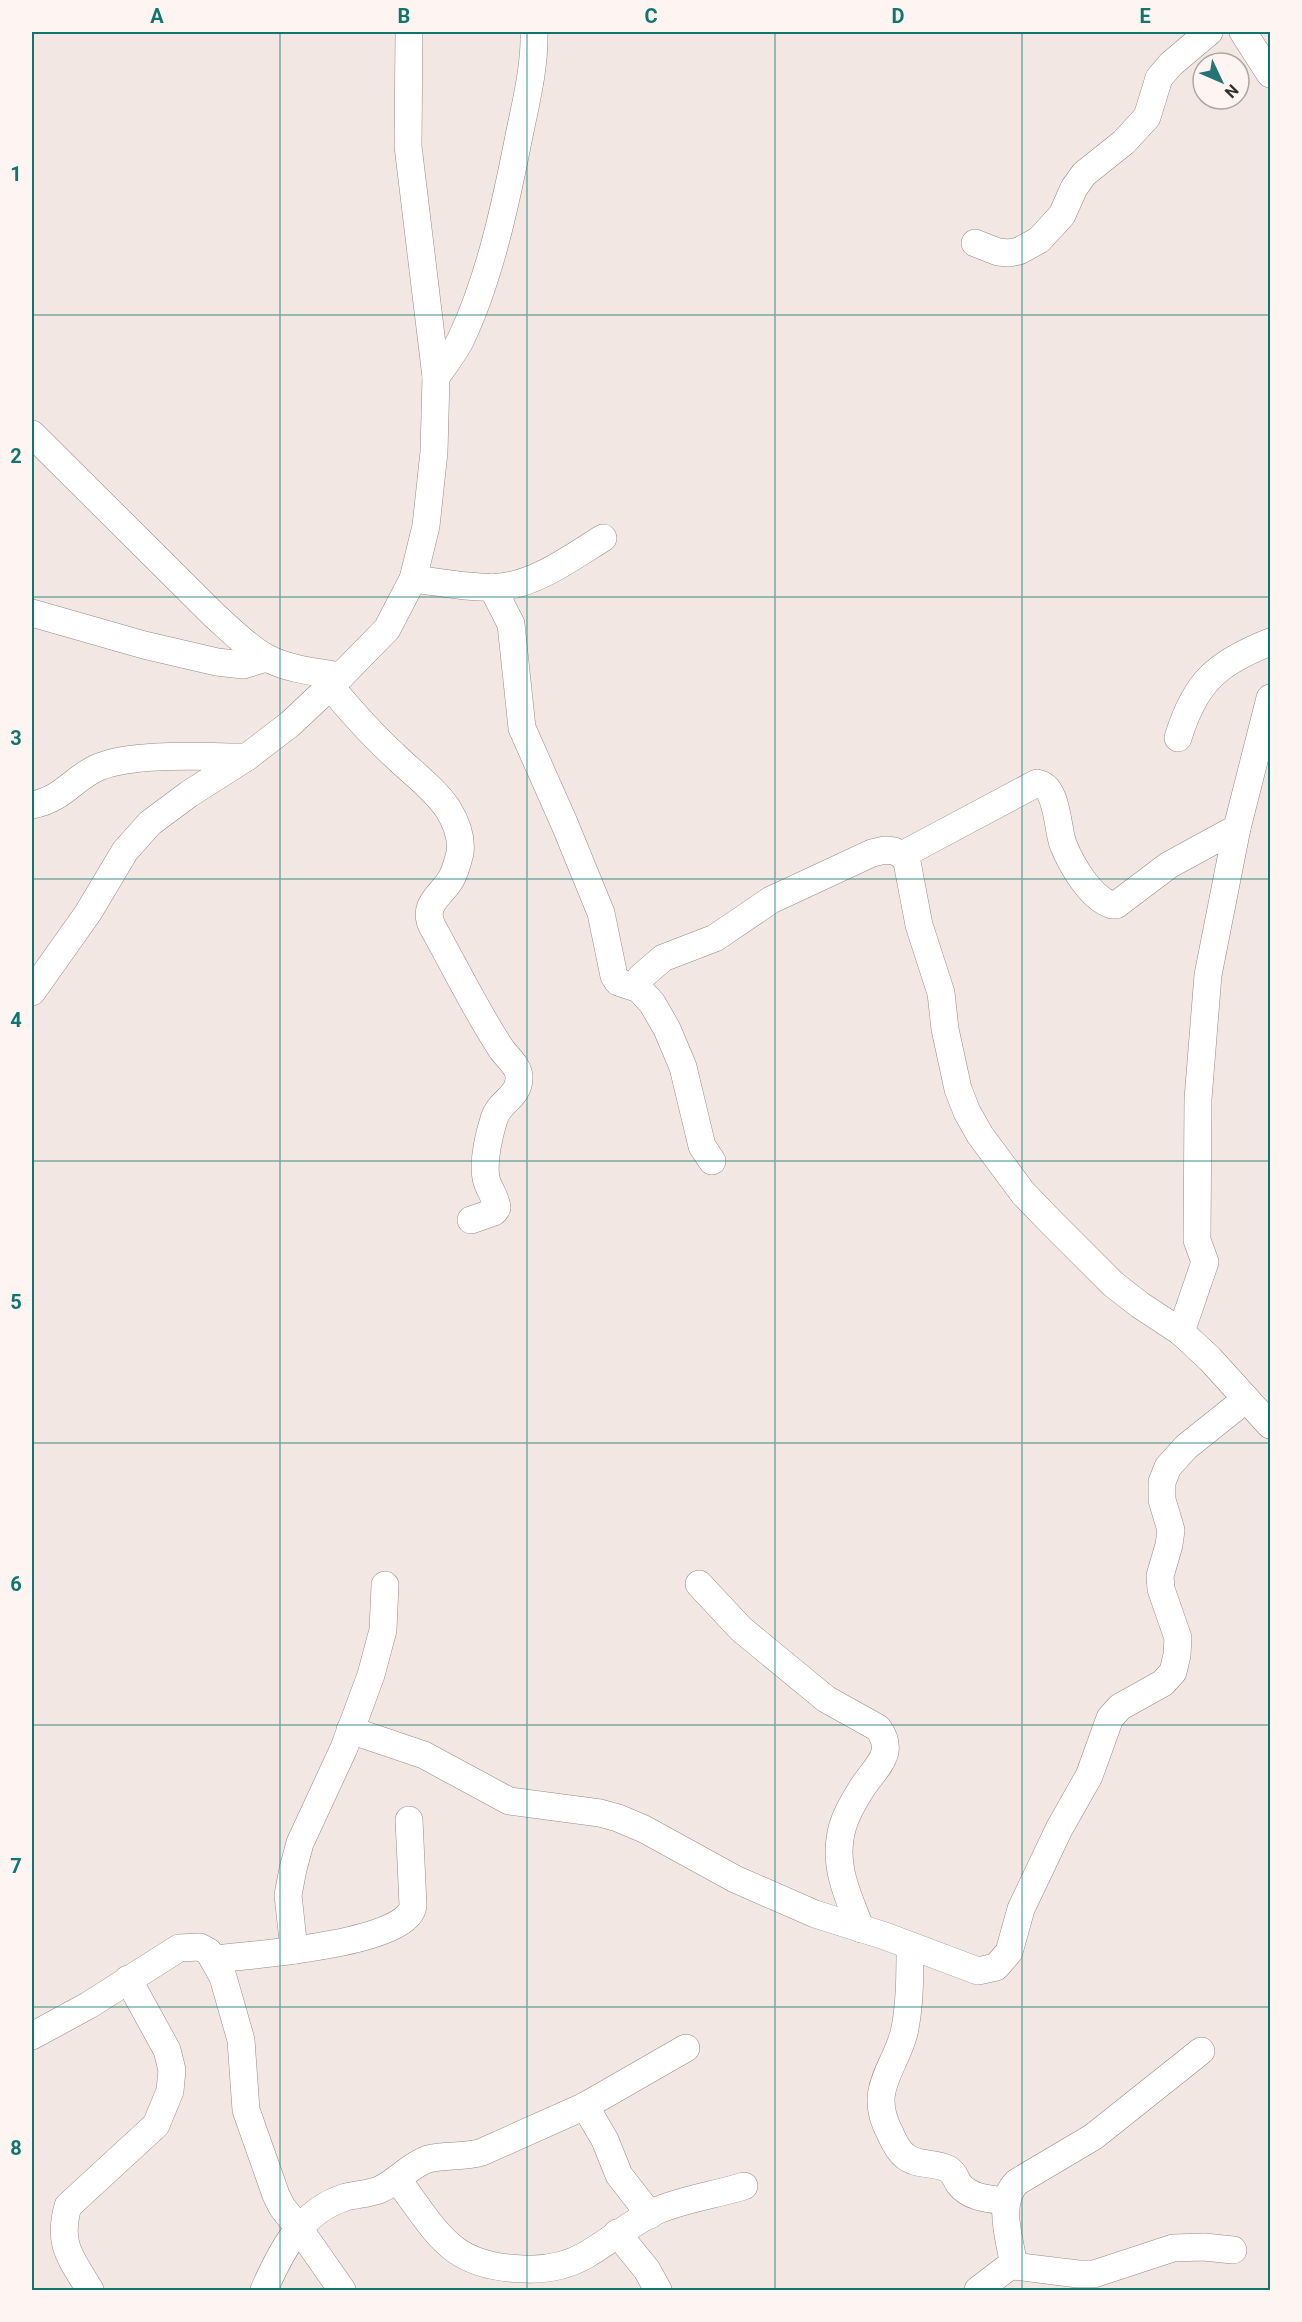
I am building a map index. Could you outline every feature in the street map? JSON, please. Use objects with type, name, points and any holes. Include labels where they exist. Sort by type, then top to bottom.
[{"type":"street","points":[[32,992],[88,914],[125,851],[150,823],[189,794],[247,757],[290,724],[387,629],[412,579],[426,526],[434,452],[436,377],[408,146],[409,32]]},
{"type":"street","points":[[436,377],[460,342],[469,322],[497,234],[525,107],[534,32]]},
{"type":"street","points":[[975,243],[998,252],[1009,252],[1019,251],[1039,240],[1062,215],[1074,188],[1084,174],[1124,142],[1147,117],[1159,78],[1172,63],[1209,32]]},
{"type":"street","points":[[1243,32],[1270,74]]},
{"type":"street","points":[[32,434],[215,616],[266,658],[287,667],[336,681],[363,725],[448,809],[458,830],[460,851],[451,879],[432,903],[428,915],[472,998],[517,1069],[519,1077],[516,1092],[497,1112],[491,1134],[486,1176],[496,1198],[497,1208],[494,1212],[471,1220]]},
{"type":"street","points":[[412,579],[502,586],[530,579],[603,538]]},
{"type":"street","points":[[492,587],[511,624],[522,728],[557,805],[601,913],[614,975],[618,982],[635,986],[643,993],[660,1016],[677,1050],[702,1146],[712,1161]]},
{"type":"street","points":[[32,613],[144,645],[217,662],[243,664],[266,658]]},
{"type":"street","points":[[1178,738],[1189,705],[1195,693],[1206,681],[1233,658],[1270,642]]},
{"type":"street","points":[[1181,1332],[1205,1262],[1197,1240],[1201,1053],[1208,975],[1237,828],[1270,698]]},
{"type":"street","points":[[32,805],[50,800],[97,767],[110,763],[139,759],[247,757]]},
{"type":"street","points":[[635,986],[641,977],[663,958],[715,938],[771,900],[872,853],[885,850],[902,855],[1037,783],[1047,787],[1053,800],[1062,842],[1071,862],[1097,896],[1112,906],[1169,865],[1237,828]]},
{"type":"street","points":[[902,855],[910,872],[919,925],[941,993],[945,1029],[958,1089],[980,1136],[1023,1193],[1113,1284],[1181,1332],[1210,1359],[1270,1425]]},
{"type":"street","points":[[350,1730],[424,1755],[509,1801],[618,1818],[644,1829],[735,1879],[815,1914],[978,1971],[996,1967],[1009,1952],[1021,1909],[1059,1828],[1089,1776],[1110,1718],[1120,1707],[1163,1683],[1173,1672],[1178,1638],[1161,1589],[1160,1576],[1171,1530],[1162,1500],[1162,1482],[1168,1467],[1186,1446],[1246,1399]]},
{"type":"street","points":[[699,1584],[751,1638],[826,1699],[852,1716],[878,1728],[883,1736],[886,1747],[883,1759],[863,1786],[845,1818],[839,1840],[841,1876],[861,1929]]},
{"type":"street","points":[[294,1950],[288,1895],[293,1869],[300,1843],[344,1748],[370,1675],[383,1630],[385,1585]]},
{"type":"street","points":[[213,1959],[294,1950],[357,1939],[388,1929],[411,1914],[413,1905],[409,1820]]},
{"type":"street","points":[[910,1946],[904,2031],[885,2078],[881,2096],[881,2110],[888,2130],[903,2155],[910,2160],[946,2168],[954,2174],[966,2191],[978,2197],[1005,2201]]},
{"type":"street","points":[[32,2036],[89,2005],[179,1948],[200,1947],[208,1952],[223,1977],[241,2040],[246,2110],[276,2195],[282,2207],[342,2290]]},
{"type":"street","points":[[90,2290],[64,2244],[63,2223],[68,2206],[156,2125],[170,2091],[172,2070],[168,2050],[128,1979]]},
{"type":"street","points":[[264,2290],[278,2259],[298,2227],[333,2202],[377,2191],[420,2162],[436,2157],[471,2156],[482,2152],[585,2106],[686,2048]]},
{"type":"street","points":[[1014,2266],[1005,2201],[1009,2190],[1017,2182],[1093,2137],[1202,2051]]},
{"type":"street","points":[[585,2106],[605,2140],[619,2175],[650,2215]]},
{"type":"street","points":[[397,2179],[443,2240],[459,2254],[479,2264],[504,2269],[549,2269],[567,2264],[669,2206],[744,2186]]},
{"type":"street","points":[[617,2234],[647,2270],[658,2290]]},
{"type":"street","points":[[978,2290],[1007,2268],[1014,2266],[1078,2274],[1097,2282],[1173,2248],[1203,2247],[1233,2250]]}]
